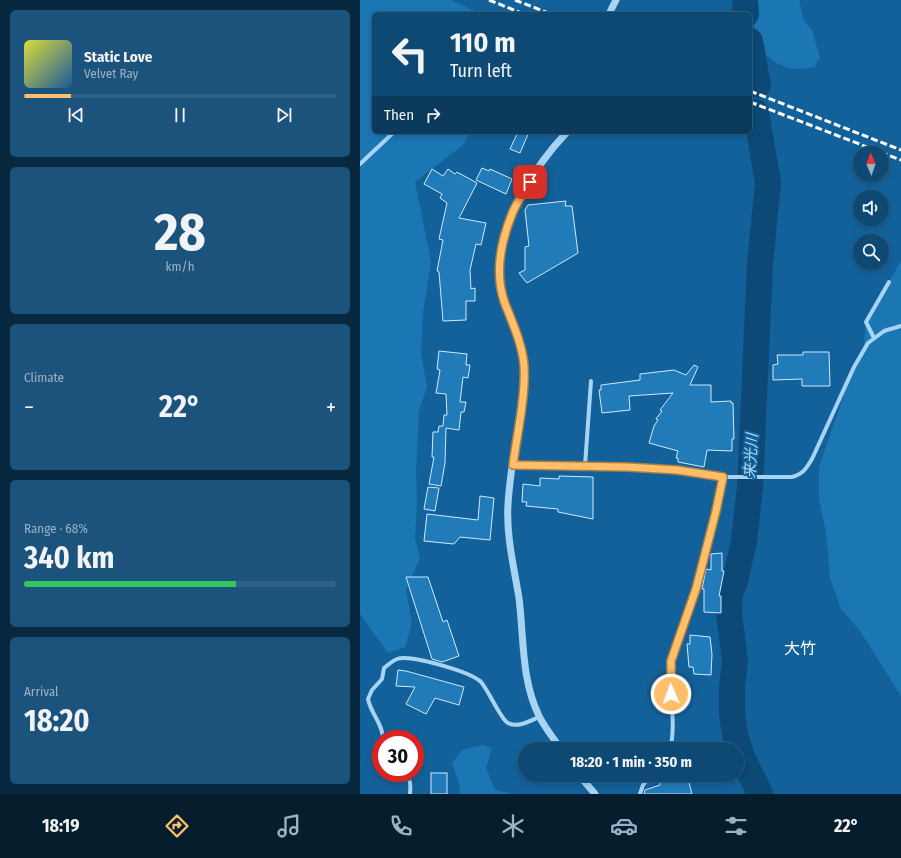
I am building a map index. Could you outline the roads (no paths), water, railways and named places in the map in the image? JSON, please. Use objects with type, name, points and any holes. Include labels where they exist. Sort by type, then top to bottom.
[{"type":"street","points":[[611,12],[616,0]]},
{"type":"street","points":[[360,164],[392,134]]},
{"type":"street","points":[[556,742],[539,717],[528,682],[524,659],[519,600],[507,522],[508,503],[523,386],[524,365],[522,350],[504,299],[499,279],[500,260],[512,213],[546,155],[565,134]]},
{"type":"street","points":[[874,338],[866,322],[889,282]]},
{"type":"street","points":[[513,465],[677,470],[723,477],[762,478],[792,477],[800,475],[804,472],[812,459],[854,367],[868,343],[884,331],[901,326]]},
{"type":"street","points":[[585,466],[591,381]]},
{"type":"street","points":[[671,742],[671,661],[696,589],[723,477]]},
{"type":"street","points":[[382,730],[373,714],[368,699],[372,690],[382,679],[384,668],[397,659],[405,658],[469,674],[480,681],[488,691],[506,722],[512,724],[523,724],[539,717]]},
{"type":"street","points":[[410,782],[410,794]]},
{"type":"street","points":[[585,782],[595,794]]},
{"type":"street","points":[[640,794],[646,782]]},
{"type":"waterway","name":"来光川","points":[[745,0],[746,12]]},
{"type":"waterway","name":"来光川","points":[[752,52],[758,85]]},
{"type":"waterway","name":"来光川","points":[[756,112],[768,183],[760,263],[750,487],[744,541],[735,581],[730,594],[729,614],[735,661],[732,686],[732,715],[736,739],[743,759],[760,794]]},
{"type":"railway","points":[[489,0],[519,12]]},
{"type":"railway","points":[[515,0],[546,12]]},
{"type":"railway","points":[[752,92],[901,150]]},
{"type":"railway","points":[[752,103],[901,160]]},
{"type":"district","name":"大竹","points":[[800,648]]}]
